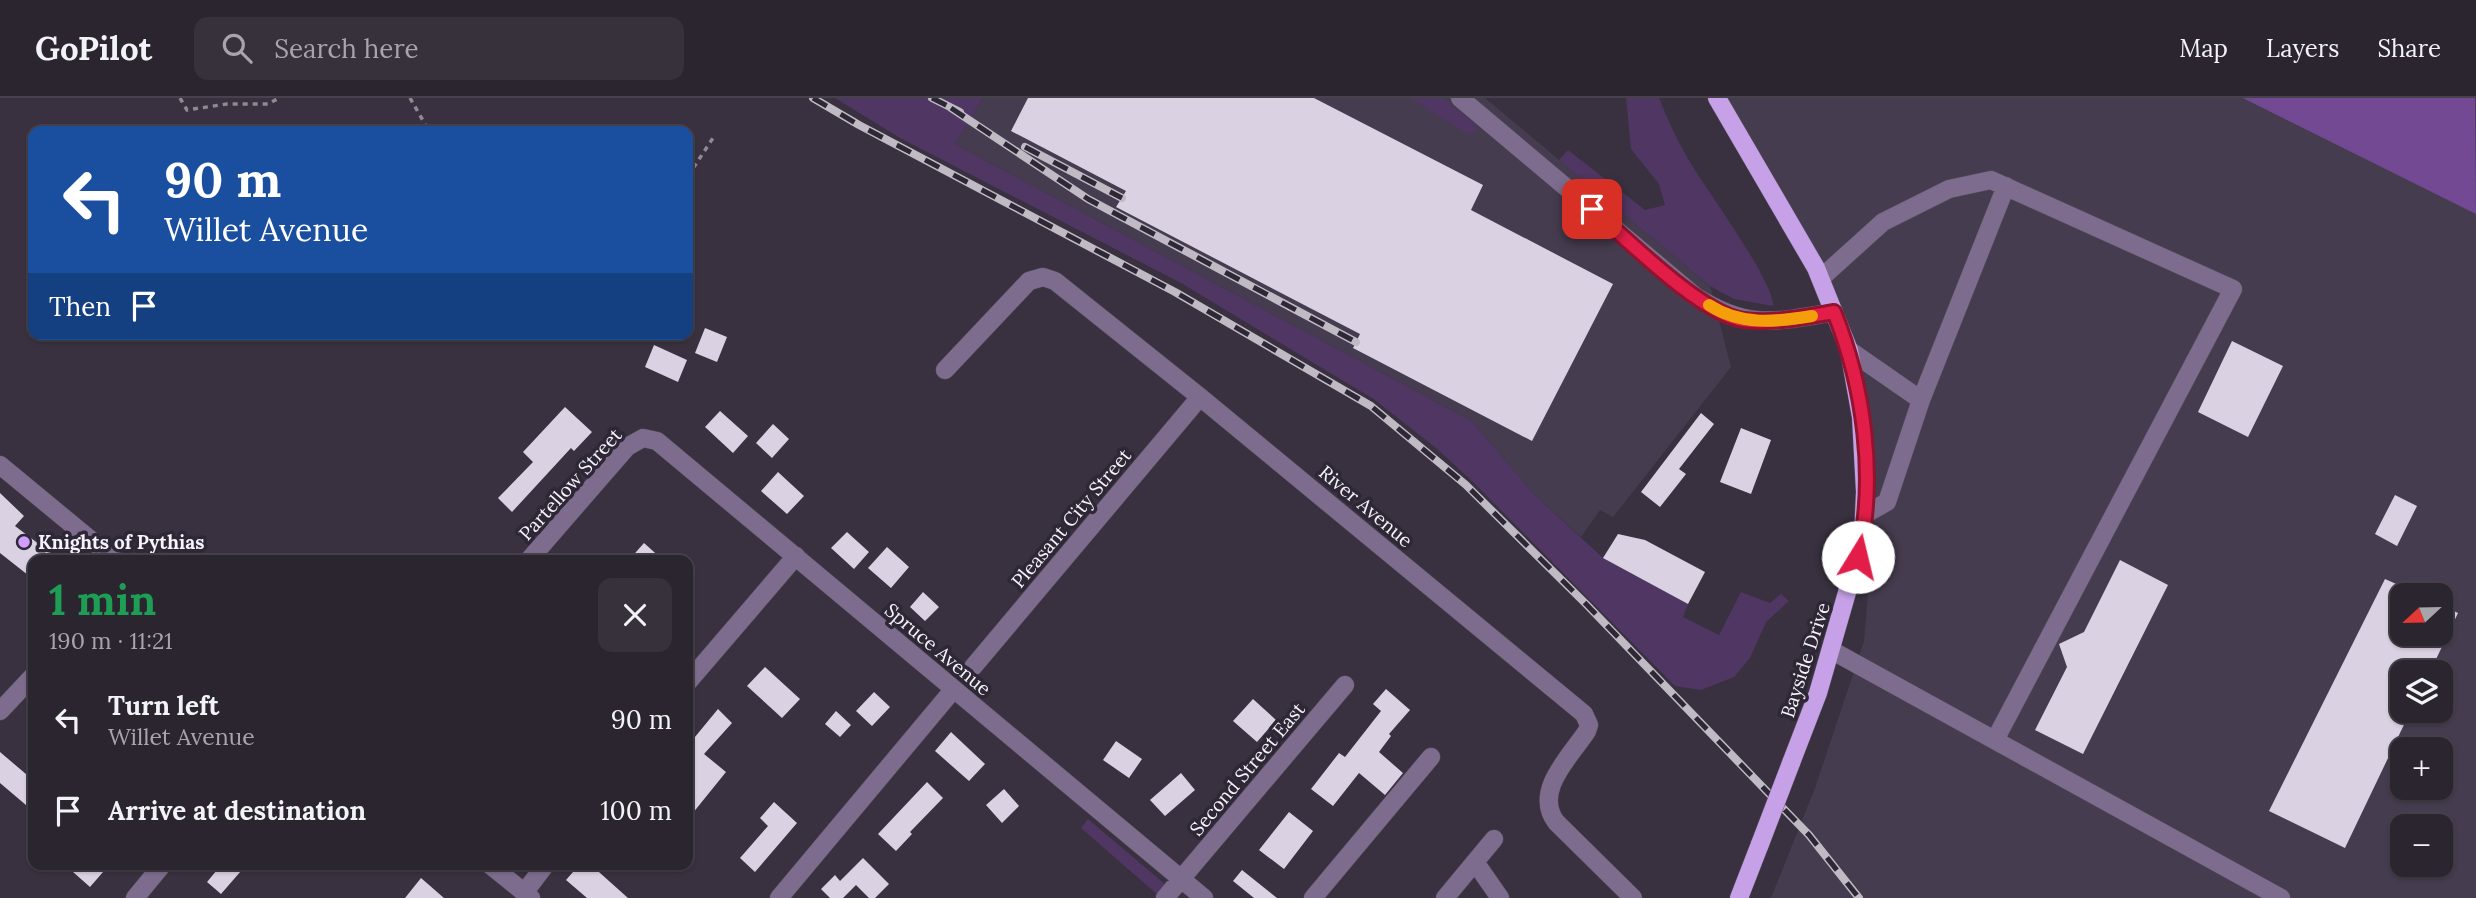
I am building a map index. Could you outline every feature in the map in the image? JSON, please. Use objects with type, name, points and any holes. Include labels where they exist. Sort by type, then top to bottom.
[{"type":"main road","name":"Bayside Drive","points":[[1717,98],[1803,241],[1821,278],[1849,350],[1861,417],[1864,514],[1856,568],[1830,650],[1791,763],[1739,898]]},
{"type":"street","points":[[1460,98],[1695,296],[1718,311],[1741,320],[1776,322],[1834,312]]},
{"type":"street","points":[[1821,278],[1894,216],[1949,190],[1992,180],[2233,289],[1995,740]]},
{"type":"street","points":[[1864,514],[1887,502],[1921,400],[2006,186]]},
{"type":"street","name":"River Avenue","points":[[945,370],[1029,281],[1043,276],[1055,281],[1200,397],[1584,715],[1589,725],[1550,788],[1548,809],[1556,822],[1633,898]]},
{"type":"street","points":[[1849,350],[1921,400]]},
{"type":"street","name":"Pleasant City Street","points":[[973,667],[1200,397]]},
{"type":"street","name":"Spruce Avenue","points":[[643,438],[657,441],[1203,898]]},
{"type":"street","name":"Partellow Street","points":[[533,555],[627,447],[643,438]]},
{"type":"street","points":[[0,465],[109,555]]},
{"type":"street","points":[[693,676],[796,556]]},
{"type":"street","points":[[1830,650],[2281,898]]},
{"type":"street","points":[[0,711],[28,681]]},
{"type":"street","name":"Second Street East","points":[[1166,898],[1345,685]]},
{"type":"street","points":[[779,898],[953,691]]},
{"type":"street","points":[[1313,898],[1431,757]]},
{"type":"street","points":[[1445,898],[1494,839]]},
{"type":"street","points":[[1475,862],[1500,898]]},
{"type":"street","points":[[135,898],[158,870]]},
{"type":"street","points":[[496,870],[527,895],[542,870]]},
{"type":"path","points":[[180,98],[187,110],[227,104],[268,104],[279,98]]},
{"type":"path","points":[[410,98],[426,126]]},
{"type":"path","points":[[693,168],[713,138]]},
{"type":"shaded area","points":[[835,98],[983,98],[955,144],[1472,421],[1533,493],[1603,558],[1688,604],[1683,617],[1719,635],[1741,592],[1770,603],[1781,594],[1789,601],[1766,622],[1750,658],[1734,677],[1701,690],[1675,686],[1472,481],[1436,448],[1375,400],[1181,283],[900,138]]},
{"type":"shaded area","points":[[983,98],[1485,98],[1710,286],[1731,367],[1613,517],[1600,510],[1581,537],[1533,493],[1472,421],[955,144]]},
{"type":"shaded area","points":[[1410,98],[1443,98],[1475,124],[1477,130],[1471,134],[1464,132]]},
{"type":"shaded area","points":[[1626,98],[1659,98],[1687,157],[1763,276],[1773,306],[1734,299],[1710,286],[1559,160],[1568,150],[1645,210],[1665,205],[1659,184],[1631,149]]},
{"type":"shaded area","points":[[1717,98],[2476,98],[2476,898],[1771,898],[1815,788],[1864,641],[1875,509],[1849,350]]},
{"type":"shaded area","points":[[2243,98],[2475,98],[2476,214]]},
{"type":"shaded area","points":[[1088,819],[1166,885],[1159,896],[1081,828]]},
{"type":"building","points":[[1028,98],[1314,98],[1483,185],[1471,210],[1613,284],[1532,441],[1353,348],[1360,334],[1116,207],[1126,191],[1011,131]]},
{"type":"building","points":[[705,328],[727,337],[717,362],[695,353]]},
{"type":"building","points":[[2232,341],[2283,366],[2248,437],[2198,412]]},
{"type":"building","points":[[654,345],[687,360],[678,382],[645,367]]},
{"type":"building","points":[[565,407],[592,432],[574,451],[571,448],[512,512],[498,498],[533,462],[523,452]]},
{"type":"building","points":[[720,411],[748,436],[733,453],[705,427]]},
{"type":"building","points":[[1701,413],[1714,424],[1679,469],[1686,474],[1660,507],[1641,492]]},
{"type":"building","points":[[773,424],[789,439],[772,458],[756,443]]},
{"type":"building","points":[[1741,428],[1771,440],[1751,494],[1720,482]]},
{"type":"building","points":[[778,472],[804,496],[787,514],[761,491]]},
{"type":"building","points":[[0,493],[24,516],[15,526],[53,555],[28,555],[28,575],[0,553]]},
{"type":"building","points":[[2395,495],[2417,506],[2397,546],[2375,534]]},
{"type":"building","points":[[847,532],[869,552],[854,569],[831,548]]},
{"type":"building","points":[[1618,534],[1645,540],[1705,572],[1688,604],[1603,558]]},
{"type":"building","points":[[644,543],[657,555],[633,555]]},
{"type":"building","points":[[887,547],[909,567],[891,588],[868,568]]},
{"type":"building","points":[[2120,560],[2168,585],[2083,754],[2035,730],[2067,667],[2059,644],[2084,632]]},
{"type":"building","points":[[2385,579],[2394,583],[2390,583],[2390,646],[2442,646],[2436,660],[2390,660],[2390,723],[2405,723],[2398,737],[2390,737],[2390,754],[2345,848],[2269,811]]},
{"type":"building","points":[[923,592],[939,607],[925,621],[910,607]]},
{"type":"building","points":[[765,667],[800,699],[782,718],[747,686]]},
{"type":"building","points":[[1386,689],[1410,710],[1389,734],[1391,736],[1379,752],[1403,773],[1385,795],[1359,773],[1333,806],[1311,789],[1339,753],[1345,757],[1381,711],[1373,704]]},
{"type":"building","points":[[874,692],[890,707],[872,726],[856,711]]},
{"type":"building","points":[[1253,699],[1276,720],[1257,742],[1233,721]]},
{"type":"building","points":[[718,709],[732,723],[704,754],[726,772],[693,813],[693,739]]},
{"type":"building","points":[[836,711],[851,725],[840,737],[825,724]]},
{"type":"building","points":[[951,732],[985,764],[969,781],[935,751]]},
{"type":"building","points":[[1116,741],[1142,759],[1129,778],[1103,760]]},
{"type":"building","points":[[0,752],[28,776],[28,807],[0,783]]},
{"type":"building","points":[[1181,773],[1195,790],[1165,816],[1150,800]]},
{"type":"building","points":[[927,782],[943,798],[910,832],[912,834],[896,851],[878,834]]},
{"type":"building","points":[[1004,789],[1019,806],[1002,823],[986,805]]},
{"type":"building","points":[[774,802],[797,823],[755,872],[740,858],[768,826],[760,818]]},
{"type":"building","points":[[1289,812],[1313,831],[1284,869],[1259,850]]},
{"type":"building","points":[[863,858],[889,884],[875,898],[869,898],[856,885],[843,898],[830,898],[821,889],[835,875],[840,881]]},
{"type":"building","points":[[71,870],[105,870],[90,887]]},
{"type":"building","points":[[217,870],[241,871],[221,894],[207,882]]},
{"type":"building","points":[[575,870],[597,870],[628,898],[587,898],[566,880]]},
{"type":"building","points":[[1242,870],[1277,898],[1254,898],[1233,881]]},
{"type":"building","points":[[421,878],[444,898],[405,898]]},
{"type":"railway","points":[[813,98],[1175,292],[1371,406],[1466,485],[1586,604],[1809,835],[1859,898]]},
{"type":"railway","points":[[932,98],[960,112]]},
{"type":"railway","points":[[951,108],[1088,199],[1356,342]]},
{"type":"railway","points":[[1025,147],[1122,198]]},
{"type":"slow traffic","points":[[1709,305],[1741,320],[1776,322],[1812,316]]},
{"type":"place","name":"Knights of Pythias","points":[[24,542]]},
{"type":"route","points":[[1592,209],[1695,296],[1718,311],[1741,320],[1776,322],[1834,312],[1849,350],[1861,417],[1866,492],[1863,537],[1858,557]]}]
